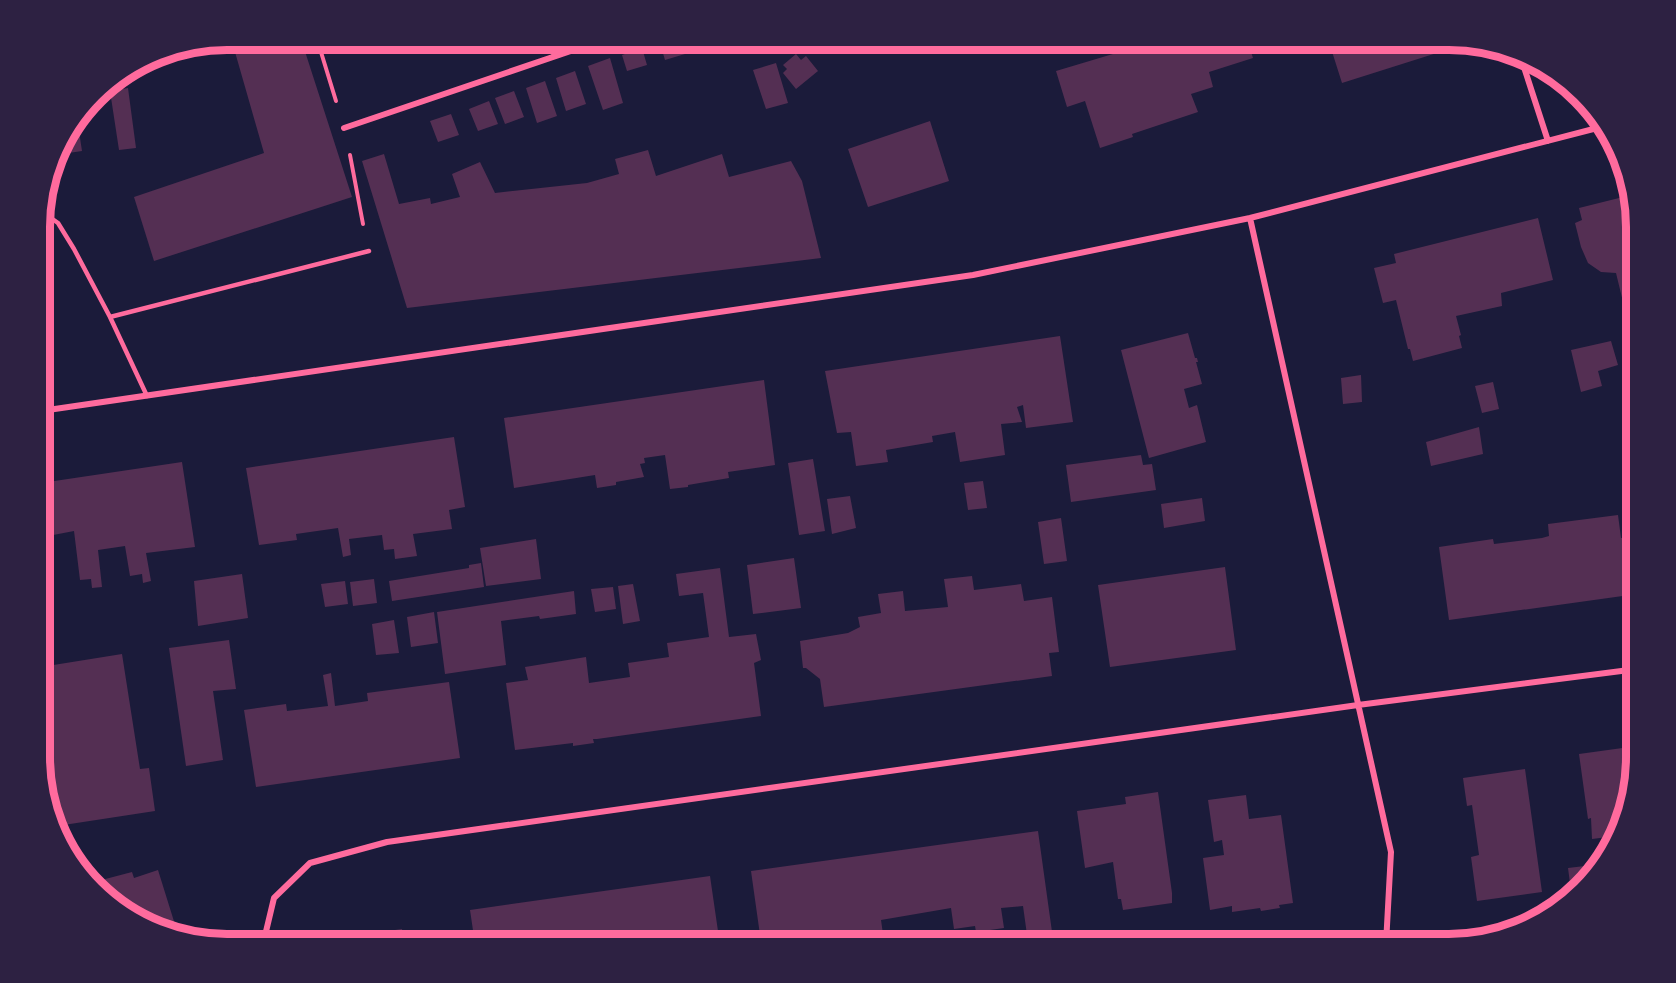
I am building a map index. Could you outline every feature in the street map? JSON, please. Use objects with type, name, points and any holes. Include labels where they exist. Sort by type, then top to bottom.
[{"type":"street","points":[[553,50],[555,56]]},
{"type":"street","points":[[344,128],[573,50]]},
{"type":"street","points":[[1524,66],[1548,141]]},
{"type":"street","points":[[50,410],[973,275],[1250,218],[1596,128]]},
{"type":"street","points":[[1250,218],[1391,852],[1387,933]]},
{"type":"street","points":[[265,934],[274,898],[310,863],[387,842],[1358,705],[1626,670]]},
{"type":"lane","points":[[50,218],[58,223],[74,249],[110,317],[147,396]]},
{"type":"lane","points":[[110,317],[369,251]]},
{"type":"path","points":[[320,50],[344,128],[369,251]]},
{"type":"building","points":[[234,50],[305,50],[352,197],[154,261],[134,197],[264,153]]},
{"type":"building","points":[[643,50],[647,65],[627,71],[622,55]]},
{"type":"building","points":[[662,50],[684,50],[685,54],[665,60]]},
{"type":"building","points":[[1126,50],[1156,50],[1157,52],[1163,50],[1250,50],[1253,58],[1209,72],[1213,87],[1191,94],[1198,112],[1132,134],[1133,137],[1100,148],[1085,101],[1067,107],[1056,71]]},
{"type":"building","points":[[1332,50],[1439,50],[1440,52],[1342,83]]},
{"type":"building","points":[[796,54],[801,60],[806,56],[818,71],[796,89],[783,73],[787,69],[783,65]]},
{"type":"building","points":[[610,58],[623,103],[603,110],[588,66]]},
{"type":"building","points":[[776,63],[788,103],[766,109],[753,70]]},
{"type":"building","points":[[575,71],[586,104],[566,111],[556,78]]},
{"type":"building","points":[[545,81],[557,116],[537,123],[526,88]]},
{"type":"building","points":[[128,88],[136,148],[119,150],[110,93]]},
{"type":"building","points":[[514,91],[524,117],[505,124],[495,98]]},
{"type":"building","points":[[489,101],[498,124],[478,131],[469,109]]},
{"type":"building","points":[[451,114],[459,135],[438,142],[430,121]]},
{"type":"building","points":[[930,121],[949,181],[868,207],[848,149]]},
{"type":"building","points":[[79,129],[82,151],[66,153]]},
{"type":"building","points":[[648,150],[656,176],[722,154],[729,177],[791,161],[802,181],[821,258],[407,308],[362,161],[384,154],[399,204],[430,198],[431,204],[460,197],[452,174],[480,162],[495,193],[587,183],[619,174],[615,159]]},
{"type":"building","points":[[1624,197],[1626,215],[1626,305],[1624,306],[1616,273],[1601,272],[1588,263],[1575,223],[1582,220],[1579,208]]},
{"type":"building","points":[[1538,218],[1553,280],[1501,293],[1502,306],[1456,316],[1462,348],[1413,361],[1396,300],[1383,303],[1374,268],[1396,263],[1394,254]]},
{"type":"building","points":[[1188,333],[1195,358],[1197,358],[1202,384],[1184,389],[1189,408],[1197,405],[1206,442],[1149,458],[1121,350]]},
{"type":"building","points":[[1060,336],[1073,422],[1026,428],[1023,405],[1017,407],[1022,422],[1001,424],[1005,455],[960,462],[955,432],[932,436],[933,442],[886,450],[888,462],[856,466],[851,432],[837,433],[825,371]]},
{"type":"building","points":[[1611,341],[1618,365],[1598,371],[1602,386],[1581,392],[1571,350]]},
{"type":"building","points":[[1361,375],[1362,402],[1343,404],[1341,378]]},
{"type":"building","points":[[764,380],[775,465],[728,472],[729,478],[670,489],[665,455],[644,458],[645,463],[640,464],[644,477],[616,482],[616,485],[597,488],[595,475],[514,488],[504,418]]},
{"type":"building","points":[[1493,382],[1499,409],[1482,413],[1475,386]]},
{"type":"building","points":[[1479,427],[1483,454],[1431,466],[1426,442]]},
{"type":"building","points":[[454,437],[465,507],[449,510],[452,529],[413,534],[417,556],[395,559],[394,549],[384,550],[382,535],[349,539],[351,555],[343,557],[338,528],[296,534],[297,540],[259,545],[246,468]]},
{"type":"building","points":[[1141,455],[1143,465],[1152,464],[1156,490],[1071,502],[1066,465]]},
{"type":"building","points":[[813,459],[825,531],[799,535],[788,463]]},
{"type":"building","points":[[182,462],[195,547],[146,553],[151,581],[143,583],[142,574],[130,576],[125,546],[98,550],[102,587],[92,588],[91,579],[80,580],[74,531],[50,536],[50,482]]},
{"type":"building","points":[[983,481],[987,508],[968,510],[964,483]]},
{"type":"building","points":[[850,496],[856,528],[832,534],[827,499]]},
{"type":"building","points":[[1202,498],[1205,521],[1164,528],[1161,504]]},
{"type":"building","points":[[1618,515],[1621,538],[1626,537],[1626,596],[1449,620],[1439,547],[1493,539],[1494,544],[1542,538],[1549,536],[1548,524]]},
{"type":"building","points":[[1061,518],[1067,561],[1044,564],[1038,522]]},
{"type":"building","points":[[536,539],[541,579],[486,586],[480,548]]},
{"type":"building","points":[[794,558],[801,608],[753,614],[747,565]]},
{"type":"building","points":[[481,563],[484,587],[392,601],[389,581],[469,568],[469,565]]},
{"type":"building","points":[[1225,567],[1236,650],[1110,667],[1098,585]]},
{"type":"building","points":[[720,568],[729,637],[756,634],[761,660],[754,663],[761,716],[593,739],[594,743],[573,746],[573,743],[515,750],[506,683],[528,680],[525,667],[586,657],[589,683],[630,677],[628,663],[669,657],[667,643],[709,637],[703,593],[679,596],[676,574]]},
{"type":"building","points":[[242,574],[248,618],[198,626],[194,581]]},
{"type":"building","points":[[972,576],[974,590],[1021,584],[1024,601],[1052,597],[1059,652],[1049,653],[1052,676],[824,707],[820,679],[803,668],[800,641],[848,633],[860,627],[858,617],[881,613],[878,594],[903,591],[905,611],[948,607],[944,579]]},
{"type":"building","points":[[374,579],[377,603],[353,606],[350,582]]},
{"type":"building","points":[[345,581],[348,604],[325,607],[321,584]]},
{"type":"building","points":[[633,584],[640,621],[623,624],[618,586]]},
{"type":"building","points":[[613,587],[616,609],[595,612],[591,589]]},
{"type":"building","points":[[574,591],[576,614],[501,621],[506,665],[445,674],[437,612]]},
{"type":"building","points":[[434,612],[438,643],[411,647],[407,617]]},
{"type":"building","points":[[394,620],[399,653],[376,655],[372,624]]},
{"type":"building","points":[[229,640],[236,689],[213,691],[223,760],[186,766],[169,648]]},
{"type":"building","points":[[122,654],[140,769],[149,768],[155,811],[64,825],[51,780],[50,666]]},
{"type":"building","points":[[331,673],[335,706],[368,701],[367,693],[449,682],[460,758],[256,787],[244,710],[286,704],[287,711],[328,706],[323,675]]},
{"type":"building","points":[[1626,748],[1625,780],[1613,824],[1607,837],[1592,839],[1591,818],[1588,819],[1579,754]]},
{"type":"building","points":[[1525,769],[1542,892],[1477,901],[1471,857],[1479,855],[1472,805],[1467,806],[1463,778]]},
{"type":"building","points":[[1158,792],[1172,903],[1123,910],[1121,899],[1118,899],[1113,862],[1085,868],[1077,811],[1126,804],[1125,797]]},
{"type":"building","points":[[1246,795],[1249,819],[1281,815],[1293,903],[1261,911],[1260,908],[1232,912],[1232,906],[1210,910],[1203,858],[1224,855],[1222,840],[1214,842],[1208,800]]},
{"type":"building","points":[[1038,831],[1052,933],[1027,933],[1023,906],[1001,908],[1004,928],[976,932],[975,926],[954,929],[951,908],[881,920],[883,933],[784,934],[783,931],[760,934],[751,871]]},
{"type":"building","points":[[1589,866],[1570,886],[1568,868]]},
{"type":"building","points":[[158,870],[175,925],[138,910],[100,880],[132,872],[134,878]]},
{"type":"building","points":[[710,876],[718,934],[473,934],[470,910]]},
{"type":"building","points":[[402,929],[403,934],[367,934]]}]
